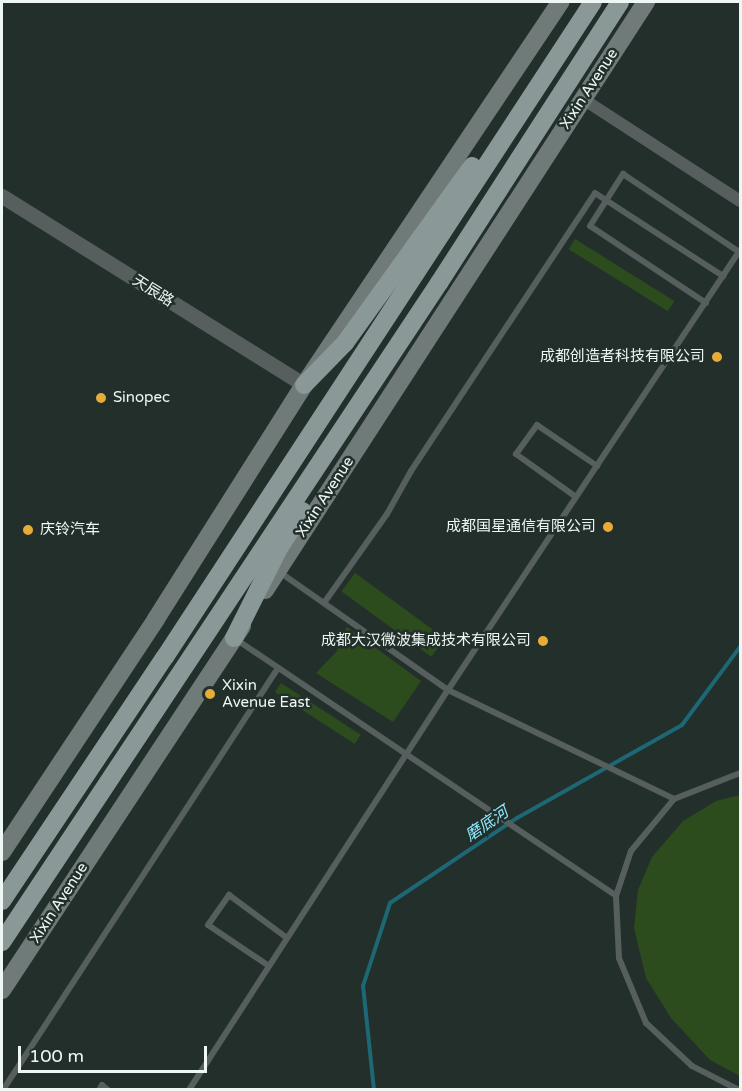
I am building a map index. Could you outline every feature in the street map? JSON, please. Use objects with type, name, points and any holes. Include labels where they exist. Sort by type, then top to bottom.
[{"type":"highway","points":[[2,901],[165,657],[593,2]]},
{"type":"highway","name":"Xixin Avenue","points":[[2,942],[439,283],[620,2]]},
{"type":"highway","points":[[304,385],[345,343],[431,218],[549,68]]},
{"type":"highway","points":[[234,638],[278,550],[366,413],[439,283]]},
{"type":"main road","points":[[2,852],[156,619],[304,385],[560,2]]},
{"type":"main road","name":"Xixin Avenue","points":[[2,990],[278,571],[646,2]]},
{"type":"street","points":[[583,99],[741,201]]},
{"type":"street","name":"天辰路","points":[[2,196],[304,385]]},
{"type":"lane","points":[[189,1089],[448,690],[706,303],[740,251],[623,174],[590,226],[706,303]]},
{"type":"lane","points":[[324,603],[387,514],[411,471],[595,193],[723,276]]},
{"type":"lane","points":[[576,497],[516,454],[537,424],[597,466]]},
{"type":"lane","points":[[278,571],[448,690],[596,764],[674,799]]},
{"type":"lane","points":[[234,638],[487,809],[517,832],[616,896]]},
{"type":"lane","points":[[3,1089],[278,668]]},
{"type":"lane","points":[[739,1089],[692,1066],[646,1023],[619,958],[616,896],[631,851],[674,799],[741,773]]},
{"type":"lane","points":[[269,966],[208,925],[229,895],[287,938]]},
{"type":"lane","points":[[99,1089],[102,1085],[108,1089]]},
{"type":"green space","points":[[575,239],[674,301],[668,311],[569,249]]},
{"type":"green space","points":[[355,573],[445,638],[431,657],[341,592]]},
{"type":"green space","points":[[347,627],[421,681],[393,722],[316,673],[337,651],[339,638]]},
{"type":"green space","points":[[281,683],[361,735],[355,744],[275,692]]},
{"type":"green space","points":[[740,795],[740,1076],[710,1060],[671,1018],[646,978],[634,928],[638,890],[652,857],[683,821],[716,801]]},
{"type":"waterway","name":"磨底河","points":[[374,1090],[363,986],[390,903],[517,818],[682,725],[740,647]]},
{"type":"place","name":"成都创造者科技有限公司","points":[[717,357]]},
{"type":"place","name":"Sinopec","points":[[101,398]]},
{"type":"place","name":"成都国星通信有限公司","points":[[608,527]]},
{"type":"place","name":"庆铃汽车","points":[[28,530]]},
{"type":"place","name":"成都大汉微波集成技术有限公司","points":[[543,641]]},
{"type":"place","name":"Xixin Avenue East","points":[[210,694]]}]
